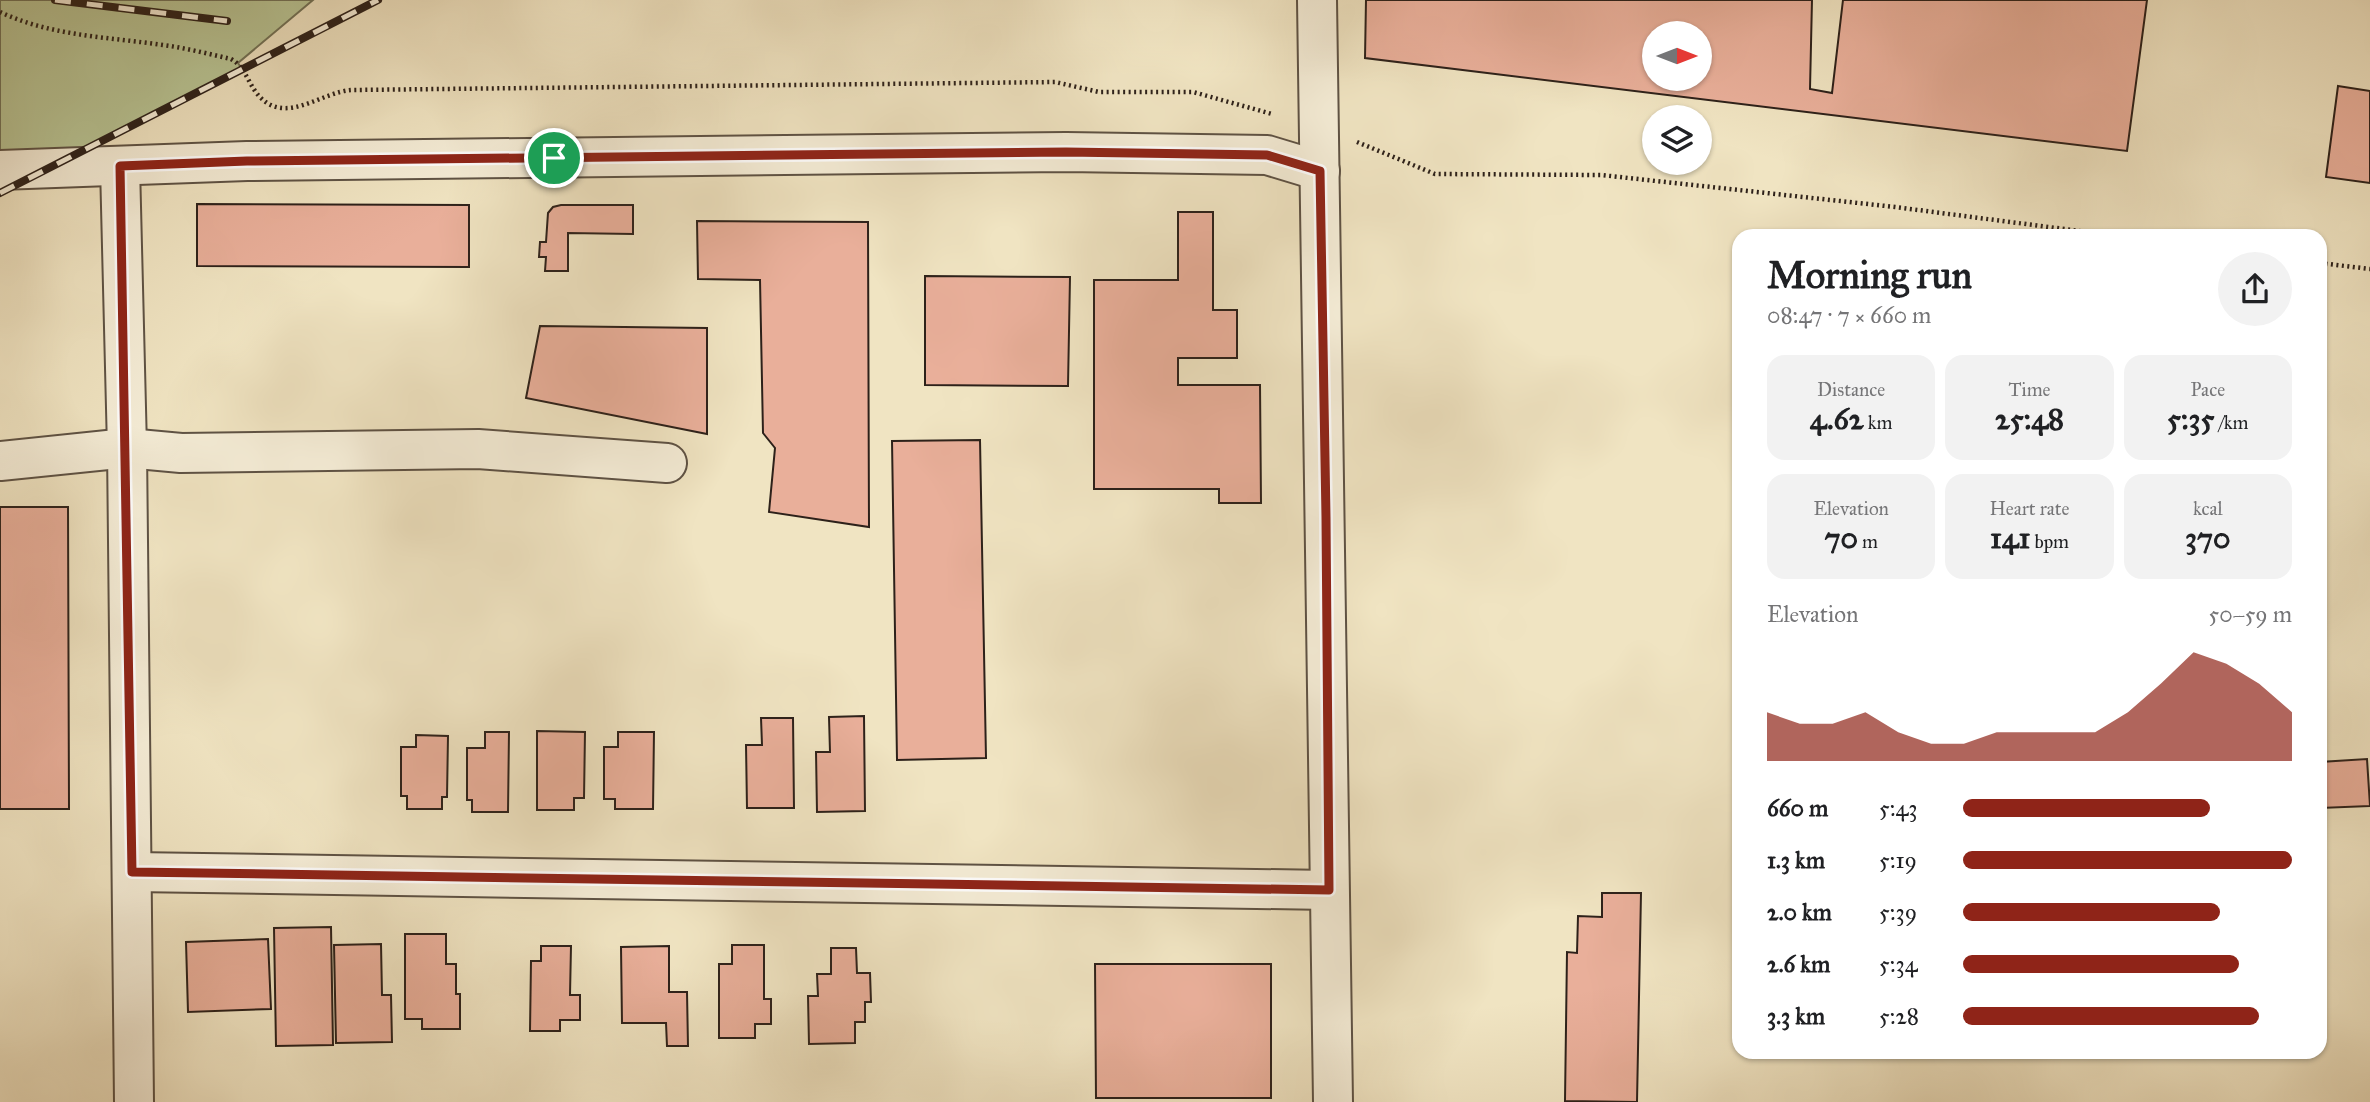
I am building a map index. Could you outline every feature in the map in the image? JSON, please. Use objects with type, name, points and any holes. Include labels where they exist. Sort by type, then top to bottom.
[{"type":"street","points":[[1317,0],[1333,1102]]},
{"type":"street","points":[[0,170],[247,161],[1066,152],[1267,155],[1320,171]]},
{"type":"street","points":[[120,166],[127,448],[134,1102]]},
{"type":"street","points":[[0,461],[127,448],[181,453],[478,449],[667,463]]},
{"type":"street","points":[[132,872],[1329,890]]},
{"type":"path","points":[[0,12],[57,31],[166,45],[227,58],[236,61],[242,69]]},
{"type":"path","points":[[2327,264],[2370,269]]},
{"type":"green space","points":[[0,0],[313,0],[238,63],[242,69],[48,169],[0,170]]},
{"type":"building","points":[[1366,0],[1812,0],[1810,89],[1832,93],[1843,0],[2147,0],[2127,151],[1365,58]]},
{"type":"building","points":[[2338,86],[2370,91],[2370,183],[2326,177]]},
{"type":"building","points":[[197,204],[469,205],[469,267],[197,266]]},
{"type":"building","points":[[633,205],[633,234],[568,233],[568,271],[545,271],[546,257],[539,257],[540,242],[546,242],[548,213],[553,207]]},
{"type":"building","points":[[1178,212],[1213,212],[1213,310],[1237,310],[1237,358],[1178,358],[1178,385],[1260,385],[1261,503],[1219,503],[1219,489],[1094,489],[1094,280],[1178,280]]},
{"type":"building","points":[[697,221],[868,222],[869,527],[769,512],[775,448],[763,433],[760,280],[698,279]]},
{"type":"building","points":[[925,276],[1070,277],[1068,386],[925,385]]},
{"type":"building","points":[[540,326],[707,328],[707,434],[526,398]]},
{"type":"building","points":[[980,440],[986,758],[897,760],[892,441]]},
{"type":"building","points":[[0,507],[68,507],[69,809],[0,809]]},
{"type":"building","points":[[864,716],[865,811],[817,812],[816,752],[830,752],[829,717]]},
{"type":"building","points":[[761,718],[793,718],[794,808],[747,808],[746,745],[762,745]]},
{"type":"building","points":[[537,731],[585,732],[584,798],[574,798],[574,810],[537,810]]},
{"type":"building","points":[[485,732],[509,732],[508,812],[472,812],[472,800],[467,800],[467,748],[485,748]]},
{"type":"building","points":[[618,732],[654,732],[653,809],[615,809],[615,799],[604,799],[604,747],[618,747]]},
{"type":"building","points":[[416,735],[448,736],[447,797],[442,797],[442,809],[407,809],[407,796],[401,796],[401,747],[416,747]]},
{"type":"building","points":[[2367,759],[2370,806],[2327,808],[2327,762]]},
{"type":"building","points":[[1602,893],[1641,893],[1637,1102],[1565,1101],[1567,952],[1577,953],[1578,916],[1602,917]]},
{"type":"building","points":[[331,927],[333,1045],[276,1046],[274,928]]},
{"type":"building","points":[[405,934],[446,934],[446,964],[456,964],[456,994],[460,994],[460,1029],[422,1029],[422,1019],[405,1019]]},
{"type":"building","points":[[268,939],[271,1009],[188,1012],[186,942]]},
{"type":"building","points":[[381,944],[382,995],[391,995],[392,1042],[336,1043],[334,945]]},
{"type":"building","points":[[732,945],[764,945],[764,999],[771,999],[771,1024],[755,1024],[755,1038],[719,1038],[719,964],[732,964]]},
{"type":"building","points":[[541,946],[571,946],[570,995],[580,995],[580,1020],[560,1020],[560,1031],[530,1031],[531,961],[541,961]]},
{"type":"building","points":[[669,946],[669,992],[687,992],[688,1046],[667,1046],[666,1023],[622,1023],[621,947]]},
{"type":"building","points":[[831,948],[856,948],[857,973],[870,973],[871,1002],[865,1002],[865,1022],[855,1022],[855,1043],[809,1044],[808,996],[818,996],[817,974],[831,974]]},
{"type":"building","points":[[1095,964],[1271,964],[1271,1098],[1096,1098]]},
{"type":"railway","points":[[55,0],[227,21]]},
{"type":"railway","points":[[0,193],[378,0]]},
{"type":"route","points":[[1066,152],[1267,155],[1320,171],[1329,890],[132,872],[127,448],[120,166],[247,161],[554,158],[1066,152]]}]
